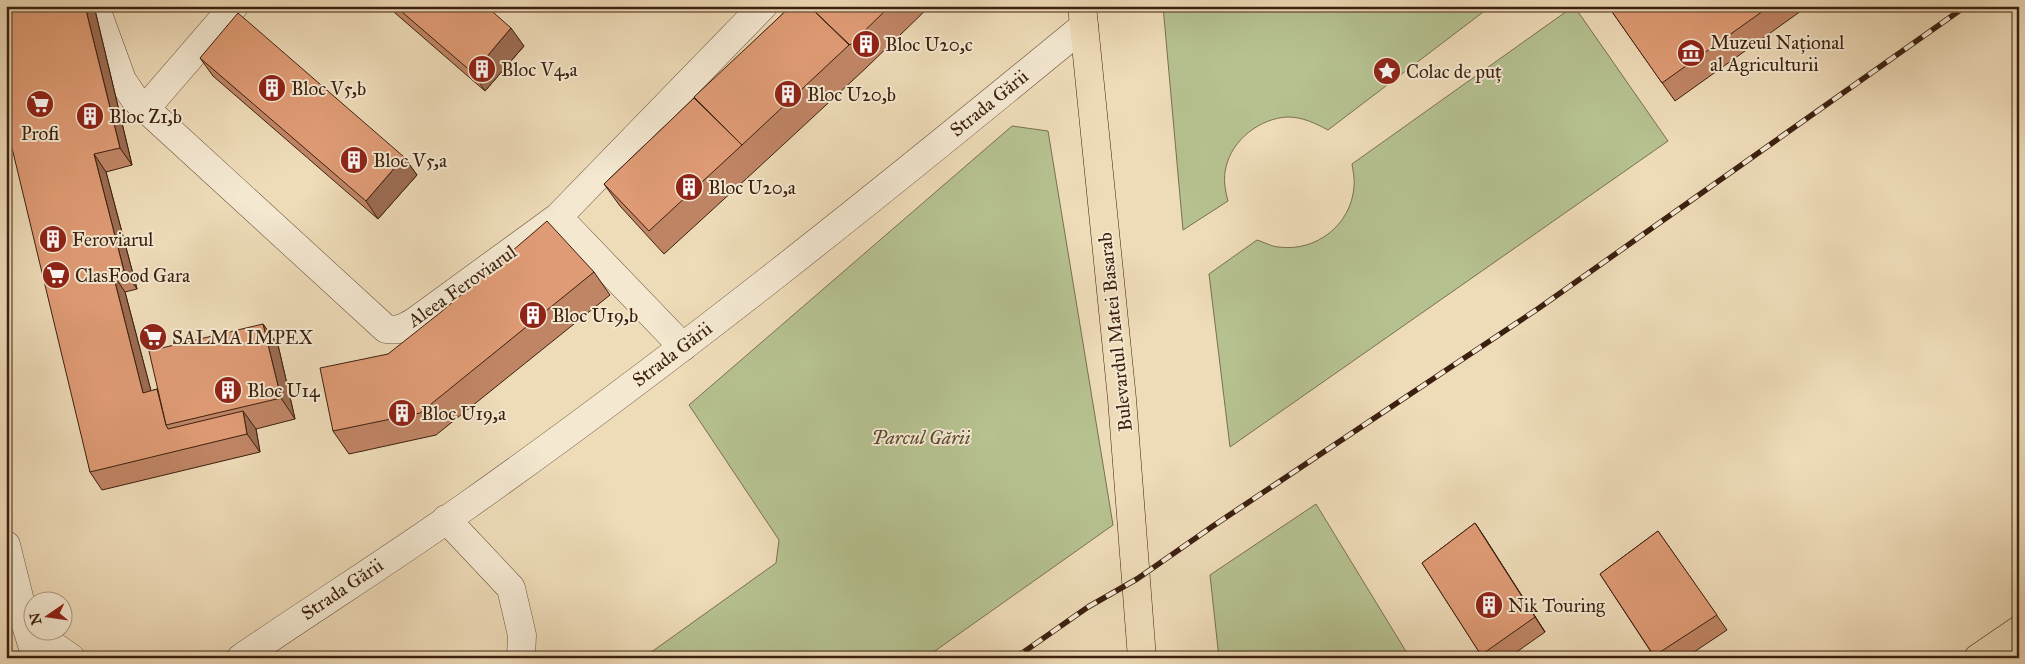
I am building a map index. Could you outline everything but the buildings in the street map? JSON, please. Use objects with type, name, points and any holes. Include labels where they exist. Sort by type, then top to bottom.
[{"type":"main road","name":"Bulevardul Matei Basarab","points":[[1083,16],[1122,399],[1142,658]]},
{"type":"main road","points":[[1137,658],[1138,608]]},
{"type":"main road","points":[[1978,658],[2019,630]]},
{"type":"street","name":"Aleea Feroviarul","points":[[95,6],[122,80],[134,98],[386,329],[403,329],[414,322],[558,217],[762,6]]},
{"type":"street","points":[[146,108],[234,6]]},
{"type":"street","name":"Strada Gării","points":[[241,658],[446,519],[683,347],[934,149],[1083,16]]},
{"type":"street","points":[[558,217],[683,347]]},
{"type":"street","points":[[446,519],[511,588],[522,635],[521,658]]},
{"type":"street","points":[[6,545],[22,599]]},
{"type":"street","points":[[33,642],[36,658]]},
{"type":"street","points":[[49,642],[71,658]]},
{"type":"green space","points":[[1163,6],[1491,6],[1328,130],[1308,121],[1288,117],[1267,121],[1249,132],[1234,148],[1229,157],[1225,175],[1228,201],[1183,230]]},
{"type":"green space","points":[[1574,6],[1668,141],[1230,447],[1209,274],[1257,240],[1276,247],[1293,247],[1306,245],[1329,233],[1339,224],[1351,201],[1354,184],[1352,164]]},
{"type":"green space","name":"Parcul Gării","points":[[1012,126],[1048,131],[1113,525],[925,658],[643,658],[776,563],[779,540],[689,405]]},
{"type":"green space","points":[[1316,504],[1410,658],[1219,658],[1210,575]]},
{"type":"railway","points":[[1015,658],[1088,607],[1137,579],[1539,308],[1966,6]]},
{"type":"place","name":"Bloc U20,c","points":[[866,44]]},
{"type":"place","name":"Muzeul Național al Agriculturii","points":[[1691,53]]},
{"type":"place","name":"Bloc V4,a","points":[[482,69]]},
{"type":"place","name":"Colac de puț","points":[[1387,71]]},
{"type":"place","name":"Bloc V5,b","points":[[272,88]]},
{"type":"place","name":"Bloc U20,b","points":[[788,94]]},
{"type":"place","name":"Profi","points":[[40,104]]},
{"type":"place","name":"Bloc Z1,b","points":[[90,116]]},
{"type":"place","name":"Bloc V5,a","points":[[354,160]]},
{"type":"place","name":"Bloc U20,a","points":[[689,187]]},
{"type":"place","name":"Feroviarul","points":[[53,239]]},
{"type":"place","name":"ClasFood Gara","points":[[56,275]]},
{"type":"place","name":"Bloc U19,b","points":[[533,315]]},
{"type":"place","name":"SALMA IMPEX","points":[[153,337]]},
{"type":"place","name":"Bloc U14","points":[[228,390]]},
{"type":"place","name":"Bloc U19,a","points":[[402,413]]},
{"type":"place","name":"Nik Touring","points":[[1489,605]]}]
